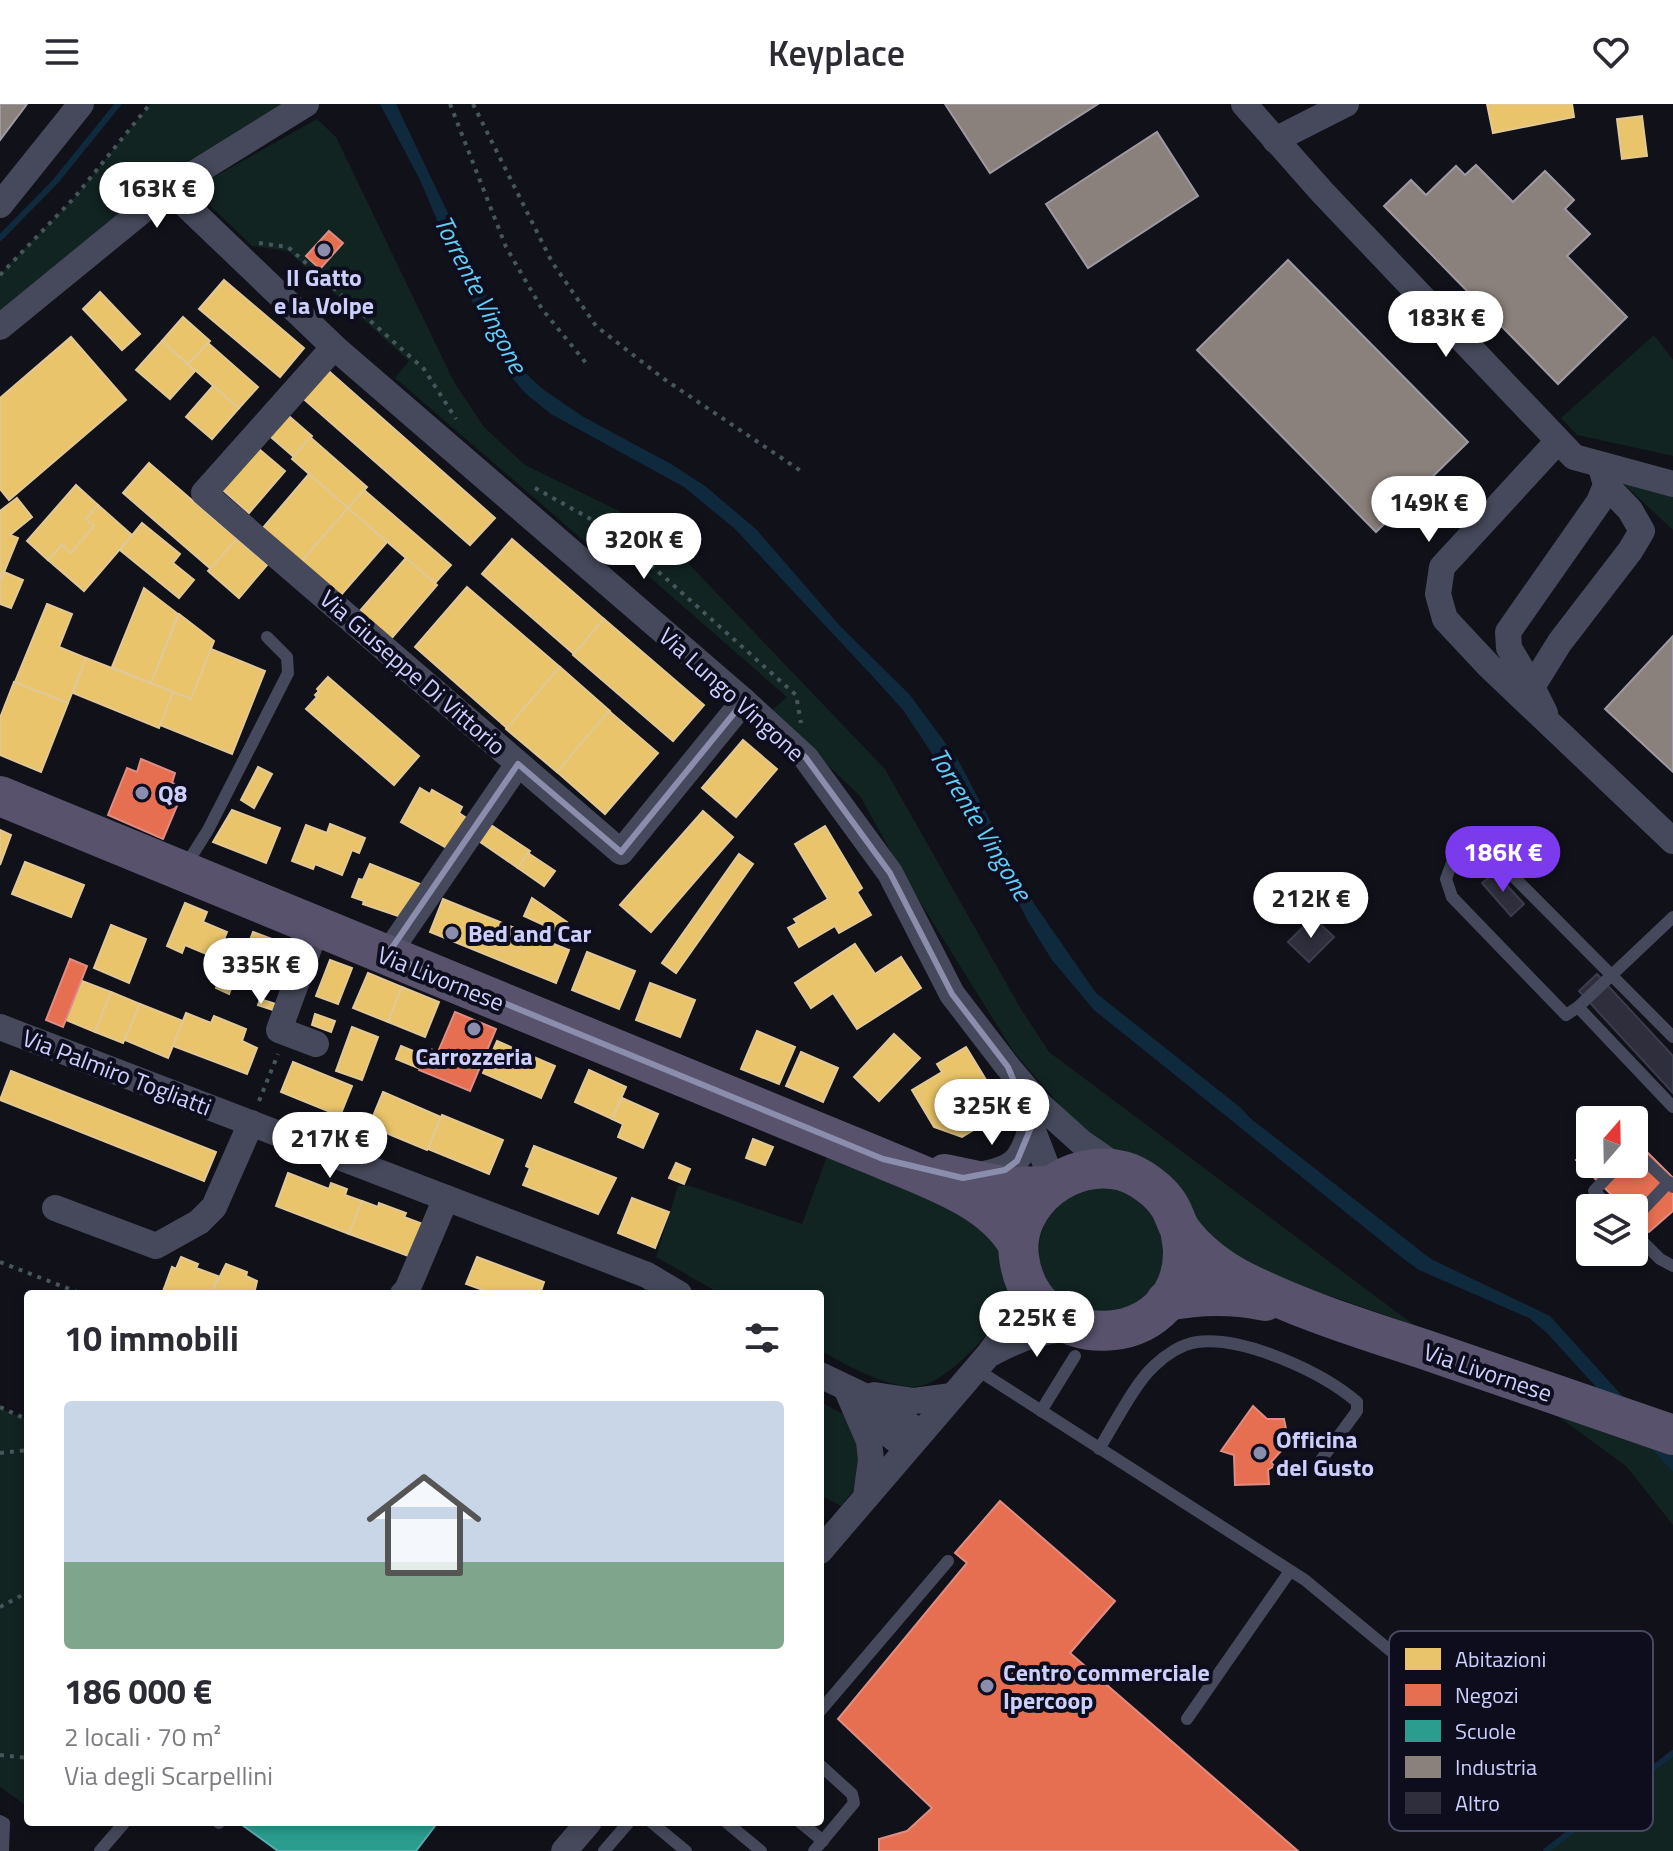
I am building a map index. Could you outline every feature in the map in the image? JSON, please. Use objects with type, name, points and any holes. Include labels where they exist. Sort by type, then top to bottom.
[{"type":"main road","name":"Via Livornese","points":[[0,796],[942,1185],[977,1204],[1010,1229],[1037,1302],[1075,1342],[1100,1333],[1125,1329],[1147,1318],[1166,1301],[1197,1296],[1234,1295],[1303,1308]]},
{"type":"main road","name":"Via Livornese","points":[[883,1159],[1007,1187],[1049,1186]]},
{"type":"main road","name":"Via Livornese","points":[[1022,1264],[1025,1218],[1049,1186],[1072,1173],[1097,1168],[1123,1171],[1148,1184],[1168,1203],[1180,1229],[1216,1263],[1243,1281],[1303,1308],[1669,1433]]},
{"type":"main road","points":[[1166,1301],[1178,1279],[1183,1254],[1180,1229]]},
{"type":"street","points":[[1,203],[81,104]]},
{"type":"street","points":[[1244,104],[1558,441],[1574,457],[1603,475],[1642,531],[1569,630],[1532,687]]},
{"type":"street","points":[[1275,140],[1346,104]]},
{"type":"street","points":[[0,327],[169,189],[301,106]]},
{"type":"street","name":"Via Lungo Vingone","points":[[169,189],[334,347],[806,758],[890,873],[952,994],[1008,1067],[1040,1105],[1081,1142],[1123,1171]]},
{"type":"street","name":"Via Giuseppe Di Vittorio","points":[[334,347],[204,493],[621,852],[744,701]]},
{"type":"street","points":[[1558,441],[1442,567],[1438,594],[1445,619],[1489,666],[1673,841]]},
{"type":"street","points":[[1603,475],[1673,484]]},
{"type":"street","points":[[1550,723],[1509,648],[1508,632],[1599,502],[1603,475]]},
{"type":"street","points":[[387,955],[518,764]]},
{"type":"street","points":[[316,1044],[279,1030],[317,926]]},
{"type":"street","name":"Via Palmiro Togliatti","points":[[0,1027],[446,1198],[643,1284],[665,1290]]},
{"type":"street","name":"Via Lungo Vingone","points":[[1008,1067],[1048,1170],[1049,1186]]},
{"type":"street","points":[[55,1208],[156,1246],[199,1222],[214,1207],[251,1123]]},
{"type":"street","points":[[963,1178],[1005,1170],[1017,1161],[1032,1125]]},
{"type":"street","points":[[407,1290],[446,1198]]},
{"type":"street","points":[[824,1546],[1007,1329],[1022,1264]]},
{"type":"street","points":[[982,1362],[1033,1334],[1075,1342]]},
{"type":"street","points":[[824,1377],[883,1405],[914,1441]]},
{"type":"street","points":[[847,1390],[901,1400],[952,1396]]},
{"type":"street","points":[[847,1390],[869,1441],[871,1460],[866,1497]]},
{"type":"street","points":[[564,1851],[586,1826]]},
{"type":"lane","points":[[183,871],[208,830],[288,673],[287,657],[267,637]]},
{"type":"lane","points":[[1673,917],[1613,976],[1566,1015],[1452,897],[1446,879],[1453,860],[1477,848],[1496,859],[1613,976],[1673,1037]]},
{"type":"lane","points":[[1578,1007],[1673,1107]]},
{"type":"lane","points":[[1648,1163],[1671,1184],[1648,1206]]},
{"type":"lane","points":[[1597,1194],[1594,1191],[1607,1178]]},
{"type":"lane","points":[[1648,1247],[1673,1266]]},
{"type":"lane","points":[[1041,1411],[1075,1342]]},
{"type":"lane","points":[[1099,1449],[1152,1367],[1175,1350],[1200,1342],[1238,1345],[1291,1363],[1320,1376],[1357,1402],[1357,1411],[1318,1464]]},
{"type":"lane","points":[[982,1362],[1041,1411],[1305,1580],[1389,1650]]},
{"type":"lane","points":[[824,1706],[948,1561]]},
{"type":"lane","points":[[1187,1719],[1290,1571]]},
{"type":"lane","points":[[803,1826],[819,1846],[854,1803],[852,1794],[824,1769]]},
{"type":"lane","points":[[0,1821],[4,1823],[3,1851]]},
{"type":"lane","points":[[100,1851],[122,1826]]},
{"type":"lane","points":[[608,1850],[626,1826]]},
{"type":"lane","points":[[656,1826],[686,1851]]},
{"type":"lane","points":[[731,1826],[761,1851]]},
{"type":"path","points":[[0,275],[74,198],[150,104]]},
{"type":"path","points":[[450,104],[506,247],[542,309],[586,363]]},
{"type":"path","points":[[473,104],[552,262],[596,326],[664,379],[801,471]]},
{"type":"path","points":[[256,243],[288,247],[424,369],[459,423]]},
{"type":"path","points":[[529,484],[614,532],[796,695],[803,729]]},
{"type":"path","points":[[251,1123],[286,1033]]},
{"type":"path","points":[[0,1262],[72,1290]]},
{"type":"path","points":[[0,1407],[24,1418]]},
{"type":"path","points":[[0,1453],[24,1450]]},
{"type":"path","points":[[0,1607],[24,1594]]},
{"type":"path","points":[[0,1755],[24,1758]]},
{"type":"highlighted area","points":[[744,701],[806,758],[890,873],[952,994],[1008,1067],[1032,1125],[1017,1161],[1005,1170],[963,1178],[883,1159],[387,955],[518,764],[621,852]]},
{"type":"green space","points":[[150,104],[284,104],[0,326],[0,274],[74,198]]},
{"type":"green space","points":[[317,119],[336,137],[454,382],[484,427],[525,465],[619,511],[666,540],[885,769],[1021,1009],[1049,1052],[1414,1325],[1231,1258],[1125,1159],[1070,1117],[1013,1051],[909,884],[860,796],[771,711],[787,697],[599,533],[590,546],[395,378],[409,361],[288,251],[252,246],[193,189]]},
{"type":"green space","points":[[1654,335],[1673,360],[1673,456],[1577,435],[1561,418]]},
{"type":"green space","points":[[1608,469],[1673,487],[1673,530]]},
{"type":"green space","points":[[829,1151],[961,1206],[1005,1243],[1011,1286],[1006,1304],[988,1332],[950,1371],[924,1385],[913,1387],[886,1382],[824,1352],[824,1290],[714,1290],[656,1257],[678,1186],[690,1186],[802,1224]]},
{"type":"green space","points":[[1102,1187],[1126,1192],[1147,1205],[1160,1226],[1165,1250],[1160,1274],[1147,1295],[1126,1308],[1102,1313],[1078,1308],[1057,1295],[1044,1274],[1039,1250],[1044,1226],[1057,1205],[1078,1192]]},
{"type":"green space","points":[[1504,1377],[1673,1435],[1673,1525],[1626,1466]]},
{"type":"green space","points":[[824,1404],[849,1417],[859,1434],[858,1484],[841,1506],[824,1497]]},
{"type":"green space","points":[[0,1408],[24,1418],[24,1804],[0,1787]]},
{"type":"green space","points":[[1673,1754],[1673,1851],[1546,1851],[1572,1831],[1653,1831],[1653,1769]]},
{"type":"water","name":"Torrente Vingone","points":[[380,104],[396,104],[523,371],[582,416],[705,486],[756,529],[840,626],[910,695],[958,760],[1035,905],[1096,993],[1431,1259],[1550,1316],[1673,1452],[1673,1472],[1547,1333],[1529,1318],[1419,1270],[1094,1010],[1052,960],[967,806],[903,710],[876,680],[735,529],[684,487],[551,414],[525,393],[506,371],[462,280],[421,182]]},
{"type":"building: Abitazioni","points":[[1487,104],[1572,104],[1574,117],[1493,133]]},
{"type":"building: Abitazioni","points":[[1642,116],[1647,156],[1622,159],[1617,119]]},
{"type":"building: Abitazioni","points":[[224,280],[304,348],[280,377],[199,309]]},
{"type":"building: Abitazioni","points":[[100,292],[140,334],[122,350],[83,309]]},
{"type":"building: Abitazioni","points":[[183,317],[210,341],[188,364],[162,341]]},
{"type":"building: Abitazioni","points":[[71,337],[126,400],[9,500],[0,489],[0,398]]},
{"type":"building: Abitazioni","points":[[162,341],[195,371],[170,399],[136,370]]},
{"type":"building: Abitazioni","points":[[208,343],[258,387],[239,408],[188,364]]},
{"type":"building: Abitazioni","points":[[323,366],[495,518],[470,545],[298,394]]},
{"type":"building: Abitazioni","points":[[213,386],[239,408],[212,439],[186,417]]},
{"type":"building: Abitazioni","points":[[283,411],[312,436],[294,457],[265,432]]},
{"type":"building: Abitazioni","points":[[310,437],[367,487],[348,508],[292,459]]},
{"type":"building: Abitazioni","points":[[252,443],[285,471],[249,513],[216,484]]},
{"type":"building: Abitazioni","points":[[149,463],[237,539],[211,569],[123,493]]},
{"type":"building: Abitazioni","points":[[309,474],[348,508],[301,562],[262,529]]},
{"type":"building: Abitazioni","points":[[76,485],[98,505],[86,519],[94,526],[71,553],[62,545],[48,560],[27,541]]},
{"type":"building: Abitazioni","points":[[364,490],[451,565],[435,583],[348,508]]},
{"type":"building: Abitazioni","points":[[17,498],[32,517],[10,535],[18,538],[0,582],[0,511]]},
{"type":"building: Abitazioni","points":[[98,505],[132,535],[84,591],[48,560],[62,545],[71,553],[94,526],[86,519]]},
{"type":"building: Abitazioni","points":[[348,508],[387,542],[340,596],[301,562]]},
{"type":"building: Abitazioni","points":[[142,523],[180,554],[173,563],[194,580],[179,598],[120,550]]},
{"type":"building: Abitazioni","points":[[237,539],[267,565],[239,598],[208,571]]},
{"type":"building: Abitazioni","points":[[512,539],[604,619],[574,654],[482,574]]},
{"type":"building: Abitazioni","points":[[406,558],[437,585],[390,640],[359,612]]},
{"type":"building: Abitazioni","points":[[4,572],[23,580],[11,608],[0,604],[0,583]]},
{"type":"building: Abitazioni","points":[[467,587],[560,667],[507,728],[415,647]]},
{"type":"building: Abitazioni","points":[[144,588],[178,614],[151,683],[112,667]]},
{"type":"building: Abitazioni","points":[[47,604],[72,614],[59,647],[86,658],[68,703],[15,682]]},
{"type":"building: Abitazioni","points":[[179,614],[214,641],[191,699],[151,683]]},
{"type":"building: Abitazioni","points":[[604,619],[704,705],[673,741],[573,655]]},
{"type":"building: Abitazioni","points":[[211,649],[265,671],[232,754],[160,725],[173,692],[191,699]]},
{"type":"building: Abitazioni","points":[[86,658],[173,692],[159,728],[73,693]]},
{"type":"building: Abitazioni","points":[[560,667],[610,711],[557,772],[506,729]]},
{"type":"building: Abitazioni","points":[[328,677],[419,756],[394,785],[306,709]]},
{"type":"building: Abitazioni","points":[[14,682],[68,703],[41,772],[0,755],[0,718]]},
{"type":"building: Abitazioni","points":[[609,711],[658,753],[605,814],[557,772]]},
{"type":"building: Abitazioni","points":[[743,740],[777,769],[736,817],[702,788]]},
{"type":"building: Abitazioni","points":[[258,767],[272,774],[254,808],[241,800]]},
{"type":"building: Abitazioni","points":[[420,788],[430,794],[432,790],[462,807],[459,813],[468,819],[454,852],[401,822]]},
{"type":"building: Abitazioni","points":[[232,810],[280,828],[266,863],[213,842]]},
{"type":"building: Abitazioni","points":[[703,811],[733,837],[651,932],[620,905]]},
{"type":"building: Abitazioni","points":[[485,821],[530,851],[518,868],[473,837]]},
{"type":"building: Abitazioni","points":[[330,824],[365,838],[359,853],[352,850],[342,875],[315,864],[313,869],[292,861],[306,825],[327,833]]},
{"type":"building: Abitazioni","points":[[825,826],[862,888],[857,892],[871,915],[839,933],[835,926],[799,947],[788,928],[797,923],[794,919],[828,899],[795,844]]},
{"type":"building: Abitazioni","points":[[0,830],[11,835],[0,865]]},
{"type":"building: Abitazioni","points":[[528,853],[555,871],[544,886],[518,868]]},
{"type":"building: Abitazioni","points":[[739,854],[753,864],[676,973],[662,963]]},
{"type":"building: Abitazioni","points":[[25,862],[84,885],[71,917],[12,894]]},
{"type":"building: Abitazioni","points":[[370,864],[425,886],[407,919],[363,904],[364,901],[352,897],[359,879],[363,880]]},
{"type":"building: Abitazioni","points":[[532,898],[567,922],[561,933],[524,916]]},
{"type":"building: Abitazioni","points":[[443,899],[569,950],[556,983],[430,932]]},
{"type":"building: Abitazioni","points":[[185,903],[207,912],[203,922],[227,932],[216,958],[185,945],[182,953],[167,946]]},
{"type":"building: Abitazioni","points":[[111,925],[146,939],[129,983],[94,968]]},
{"type":"building: Abitazioni","points":[[253,932],[299,949],[288,980],[268,972],[263,986],[236,977]]},
{"type":"building: Abitazioni","points":[[855,944],[875,974],[901,957],[921,988],[857,1029],[833,993],[811,1008],[795,983]]},
{"type":"building: Abitazioni","points":[[587,952],[635,971],[619,1009],[572,990]]},
{"type":"building: Abitazioni","points":[[330,960],[352,968],[338,1004],[316,996]]},
{"type":"building: Abitazioni","points":[[222,973],[235,978],[229,994],[216,988]]},
{"type":"building: Abitazioni","points":[[368,973],[402,987],[388,1022],[353,1008]]},
{"type":"building: Abitazioni","points":[[82,981],[111,992],[95,1032],[66,1020]]},
{"type":"building: Abitazioni","points":[[650,983],[695,1000],[680,1037],[636,1020]]},
{"type":"building: Abitazioni","points":[[402,987],[439,1002],[425,1037],[388,1022]]},
{"type":"building: Abitazioni","points":[[111,992],[140,1004],[123,1043],[95,1032]]},
{"type":"building: Abitazioni","points":[[260,999],[276,1004],[273,1010],[258,1005]]},
{"type":"building: Abitazioni","points":[[140,1004],[183,1021],[168,1058],[125,1040]]},
{"type":"building: Abitazioni","points":[[186,1013],[211,1023],[214,1016],[246,1029],[242,1041],[257,1048],[247,1074],[173,1046]]},
{"type":"building: Abitazioni","points":[[315,1014],[335,1021],[331,1032],[312,1025]]},
{"type":"building: Abitazioni","points":[[352,1027],[378,1037],[362,1080],[336,1071]]},
{"type":"building: Abitazioni","points":[[757,1031],[795,1047],[779,1084],[741,1069]]},
{"type":"building: Abitazioni","points":[[894,1034],[920,1058],[879,1101],[854,1077]]},
{"type":"building: Abitazioni","points":[[497,1041],[555,1066],[541,1098],[483,1073]]},
{"type":"building: Abitazioni","points":[[401,1046],[423,1055],[418,1068],[396,1059]]},
{"type":"building: Abitazioni","points":[[966,1047],[1005,1111],[962,1137],[934,1127],[912,1090],[942,1072],[937,1064]]},
{"type":"building: Abitazioni","points":[[801,1052],[838,1068],[823,1102],[786,1086]]},
{"type":"building: Abitazioni","points":[[293,1062],[352,1086],[340,1116],[281,1092]]},
{"type":"building: Abitazioni","points":[[589,1070],[626,1087],[612,1119],[575,1102]]},
{"type":"building: Abitazioni","points":[[11,1071],[216,1152],[204,1181],[0,1100]]},
{"type":"building: Abitazioni","points":[[383,1092],[441,1117],[427,1150],[369,1126]]},
{"type":"building: Abitazioni","points":[[622,1098],[658,1114],[643,1148],[618,1137],[623,1124],[612,1119]]},
{"type":"building: Abitazioni","points":[[442,1115],[503,1140],[489,1174],[428,1149]]},
{"type":"building: Abitazioni","points":[[753,1139],[773,1147],[765,1165],[746,1158]]},
{"type":"building: Abitazioni","points":[[534,1146],[616,1178],[598,1214],[523,1185]]},
{"type":"building: Abitazioni","points":[[676,1163],[690,1169],[684,1184],[669,1178]]},
{"type":"building: Abitazioni","points":[[288,1173],[329,1189],[331,1183],[347,1189],[345,1195],[362,1201],[349,1234],[276,1206]]},
{"type":"building: Abitazioni","points":[[632,1198],[669,1212],[655,1248],[618,1233]]},
{"type":"building: Abitazioni","points":[[362,1201],[378,1207],[379,1203],[406,1213],[404,1217],[423,1224],[411,1257],[349,1234]]},
{"type":"building: Abitazioni","points":[[181,1257],[198,1264],[196,1268],[218,1276],[213,1290],[163,1290],[172,1267],[176,1269]]},
{"type":"building: Abitazioni","points":[[477,1257],[544,1282],[541,1290],[483,1290],[466,1284]]},
{"type":"building: Abitazioni","points":[[226,1264],[247,1272],[246,1276],[257,1281],[255,1290],[213,1290]]},
{"type":"building: Negozi","name":"Il Gatto e la Volpe","points":[[329,231],[343,243],[320,269],[306,256]]},
{"type":"building: Negozi","points":[[141,759],[175,773],[172,783],[185,787],[163,839],[108,815],[127,768],[137,772]]},
{"type":"building: Negozi","points":[[70,959],[87,966],[63,1027],[46,1020]]},
{"type":"building: Negozi","points":[[455,1012],[496,1029],[470,1091],[419,1070],[428,1048],[438,1052]]},
{"type":"building: Negozi","points":[[1648,1153],[1673,1178],[1673,1211],[1649,1232],[1648,1194],[1611,1194],[1594,1178],[1648,1178]]},
{"type":"building: Negozi","points":[[1253,1406],[1267,1419],[1284,1419],[1286,1429],[1293,1438],[1271,1462],[1274,1466],[1268,1470],[1269,1484],[1235,1485],[1234,1455],[1221,1451]]},
{"type":"building: Negozi","name":"Centro commerciale Ipercoop","points":[[1000,1501],[1115,1601],[1070,1653],[1298,1851],[879,1851],[879,1839],[907,1831],[932,1808],[838,1719],[967,1563],[955,1553]]},
{"type":"building: Scuole","points":[[244,1826],[435,1826],[416,1851],[278,1851]]},
{"type":"building: Industria","points":[[0,104],[27,104],[0,140]]},
{"type":"building: Industria","points":[[945,104],[1098,104],[990,173]]},
{"type":"building: Industria","points":[[1157,132],[1198,196],[1088,268],[1046,204]]},
{"type":"building: Industria","points":[[1476,165],[1513,202],[1545,171],[1574,200],[1565,209],[1590,234],[1567,256],[1627,317],[1558,384],[1384,206],[1411,180],[1426,195],[1456,166],[1465,175]]},
{"type":"building: Industria","points":[[1288,260],[1468,442],[1376,532],[1197,350]]},
{"type":"building: Industria","points":[[1673,636],[1673,772],[1605,709]]},
{"type":"building: Altro","points":[[1495,872],[1524,904],[1511,916],[1482,883]]},
{"type":"building: Altro","points":[[1313,917],[1334,937],[1309,962],[1288,942]]},
{"type":"building: Altro","points":[[1597,974],[1673,1056],[1673,1093],[1579,991]]},
{"type":"waterway","points":[[0,238],[55,182],[118,104]]},
{"type":"waterway","points":[[1653,1768],[1673,1753]]},
{"type":"waterway","points":[[1546,1851],[1572,1831]]},
{"type":"place","name":"Il Gatto e la Volpe","points":[[324,250]]},
{"type":"place","name":"Q8","points":[[142,793]]},
{"type":"place","name":"Bed and Car","points":[[452,933]]},
{"type":"place","name":"Carrozzeria","points":[[474,1029]]},
{"type":"place","name":"Officina del Gusto","points":[[1260,1453]]},
{"type":"place","name":"Centro commerciale Ipercoop","points":[[987,1686]]}]
